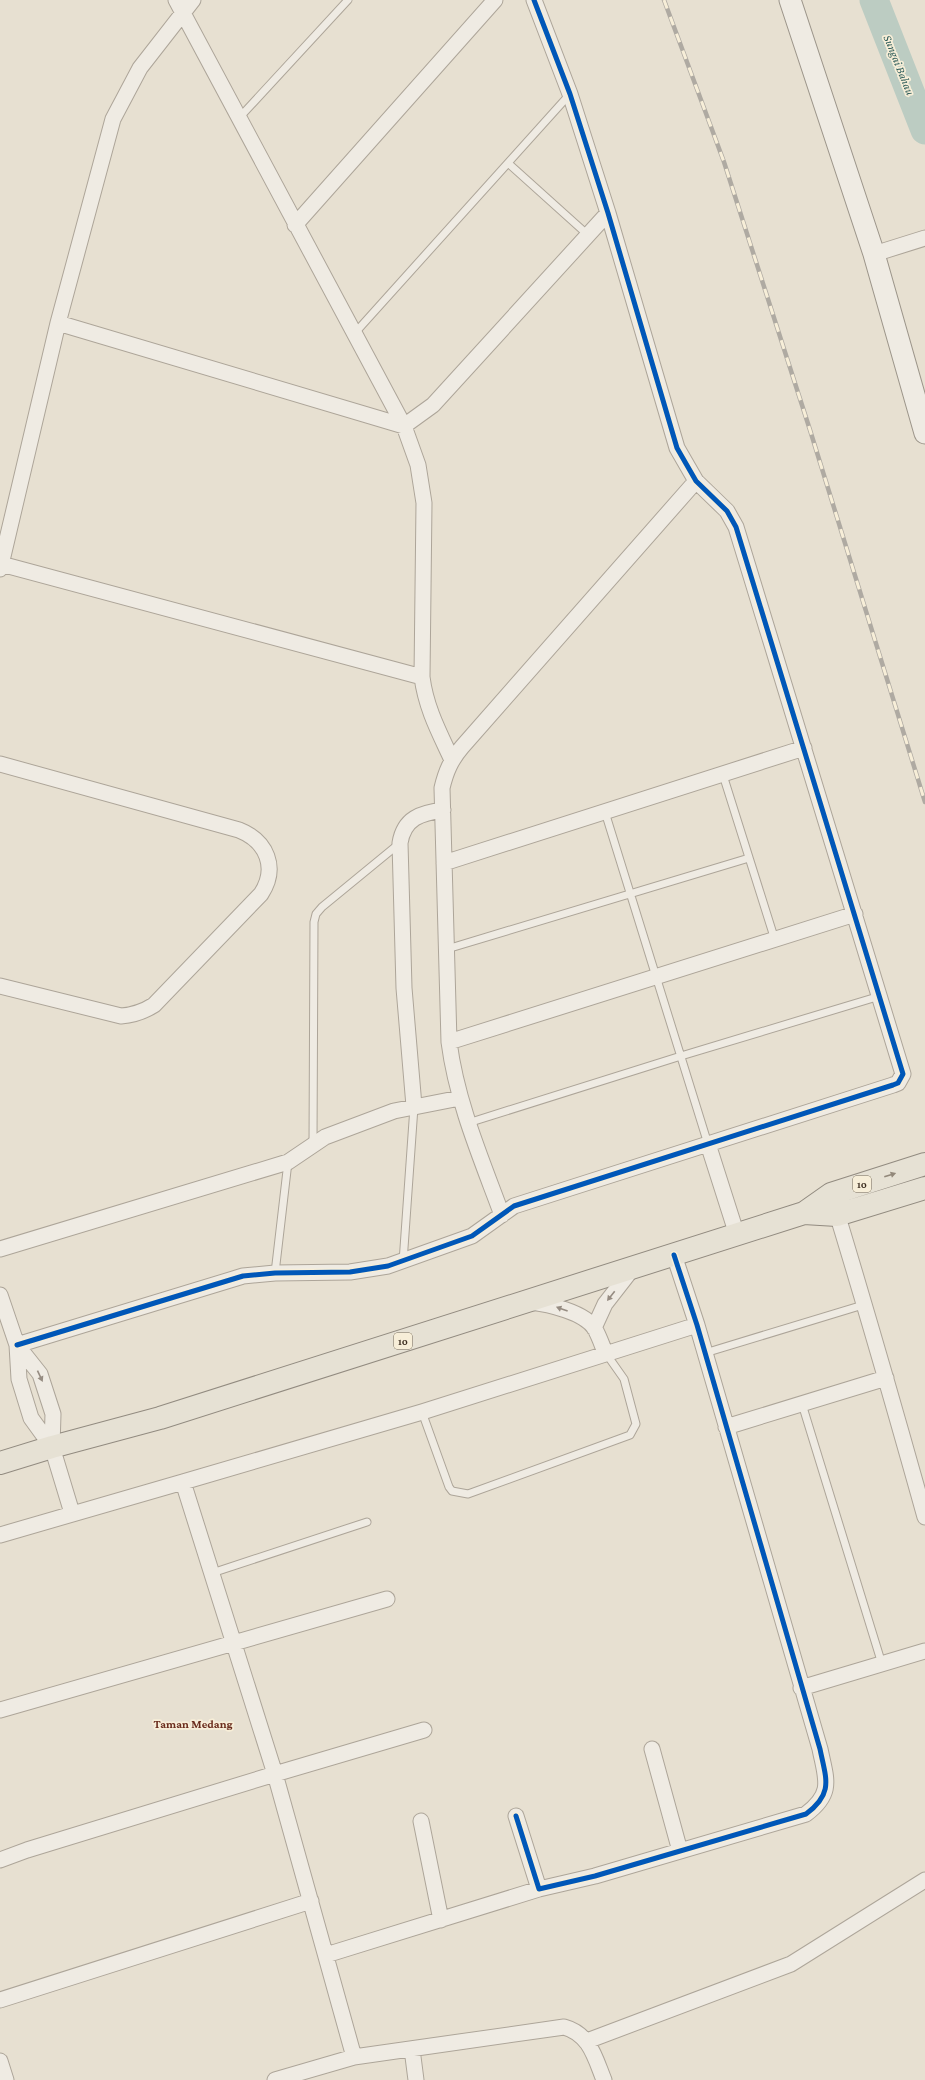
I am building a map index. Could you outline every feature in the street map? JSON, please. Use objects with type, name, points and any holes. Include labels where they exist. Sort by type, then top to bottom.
[{"type":"main road","points":[[790,0],[874,254],[925,433]]},
{"type":"main road","name":"10","points":[[0,1463],[52,1447],[160,1418],[804,1213],[831,1194],[925,1164]]},
{"type":"main road","name":"10","points":[[804,1213],[837,1215],[925,1188]]},
{"type":"street","points":[[193,0],[179,6],[140,68],[113,119],[58,323],[1,567],[422,677]]},
{"type":"street","points":[[295,225],[495,0]]},
{"type":"street","points":[[17,1345],[243,1276],[275,1273],[361,1271],[403,1262],[472,1236],[502,1214],[521,1203],[898,1083],[903,1074],[736,527],[727,511],[696,481],[677,448],[608,213],[570,94],[534,0]]},
{"type":"street","points":[[179,6],[404,426],[418,465],[424,503],[422,677],[429,712],[452,760]]},
{"type":"street","points":[[404,426],[433,405],[608,213]]},
{"type":"street","points":[[874,254],[925,238]]},
{"type":"street","points":[[58,323],[404,426]]},
{"type":"street","points":[[502,1214],[460,1098],[452,1068],[448,1042],[442,788],[445,773],[452,760],[696,481]]},
{"type":"street","points":[[444,863],[804,748]]},
{"type":"street","points":[[0,764],[239,830],[251,836],[262,848],[270,866],[269,876],[260,894],[154,1004],[143,1011],[134,1015],[121,1016],[0,986]]},
{"type":"street","points":[[414,1106],[404,988],[400,843],[405,827],[417,816],[426,812],[443,810]]},
{"type":"street","points":[[448,1042],[855,914]]},
{"type":"street","points":[[0,1249],[288,1162],[325,1137],[394,1111],[460,1098]]},
{"type":"street","points":[[708,1144],[737,1234]]},
{"type":"street","points":[[831,1194],[886,1378],[925,1517]]},
{"type":"street","points":[[326,1955],[539,1889],[570,1883],[806,1814],[819,1805],[825,1793],[826,1779],[820,1749],[801,1688],[697,1325],[674,1255]]},
{"type":"street","points":[[594,1328],[605,1304],[633,1268]]},
{"type":"street","points":[[0,1295],[17,1345],[19,1378],[31,1418],[52,1447]]},
{"type":"street","points":[[525,1302],[559,1308],[575,1314],[594,1328],[605,1352]]},
{"type":"street","points":[[0,1534],[422,1412],[605,1352],[697,1325]]},
{"type":"street","points":[[17,1345],[40,1374],[53,1414],[52,1447],[72,1513]]},
{"type":"street","points":[[726,1427],[886,1378]]},
{"type":"street","points":[[184,1482],[275,1774],[354,2057]]},
{"type":"street","points":[[0,1710],[387,1599]]},
{"type":"street","points":[[801,1688],[925,1651]]},
{"type":"street","points":[[0,1860],[27,1850],[424,1730]]},
{"type":"street","points":[[652,1749],[680,1851]]},
{"type":"street","points":[[516,1816],[539,1889]]},
{"type":"street","points":[[421,1821],[441,1920]]},
{"type":"street","points":[[587,2041],[791,1964],[925,1880]]},
{"type":"street","points":[[0,2000],[311,1901]]},
{"type":"street","points":[[275,2080],[354,2057],[564,2027],[579,2033],[587,2041],[604,2080]]},
{"type":"street","points":[[412,2049],[416,2080]]},
{"type":"street","points":[[0,2061],[6,2080]]},
{"type":"lane","points":[[239,118],[348,0]]},
{"type":"lane","points":[[354,334],[570,94]]},
{"type":"lane","points":[[508,163],[588,235]]},
{"type":"lane","points":[[723,775],[775,940]]},
{"type":"lane","points":[[605,812],[708,1144]]},
{"type":"lane","points":[[313,1146],[314,922],[316,914],[322,907],[400,843]]},
{"type":"lane","points":[[446,949],[749,858]]},
{"type":"lane","points":[[468,1123],[681,1056],[880,996]]},
{"type":"lane","points":[[403,1262],[414,1106]]},
{"type":"lane","points":[[275,1273],[288,1162]]},
{"type":"lane","points":[[705,1353],[863,1305]]},
{"type":"lane","points":[[422,1412],[449,1487],[452,1491],[468,1494],[630,1435],[636,1424],[624,1379],[605,1352]]},
{"type":"lane","points":[[802,1404],[882,1664]]},
{"type":"lane","points":[[212,1573],[367,1522]]},
{"type":"waterway","name":"Sungai Bahau","points":[[874,0],[925,130]]},
{"type":"railway","points":[[664,0],[724,162],[810,430],[925,802]]},
{"type":"cycle path","points":[[17,1345],[243,1276],[275,1273],[350,1272],[388,1266],[472,1236],[514,1206],[893,1085],[898,1083],[903,1074],[736,527],[727,511],[696,481],[677,448],[608,213],[570,94],[534,0]]},
{"type":"cycle path","points":[[516,1816],[539,1889],[595,1876],[806,1814],[821,1799],[826,1785],[826,1777],[820,1749],[697,1325],[674,1255]]},
{"type":"district","name":"Taman Medang","points":[[193,1724]]}]
